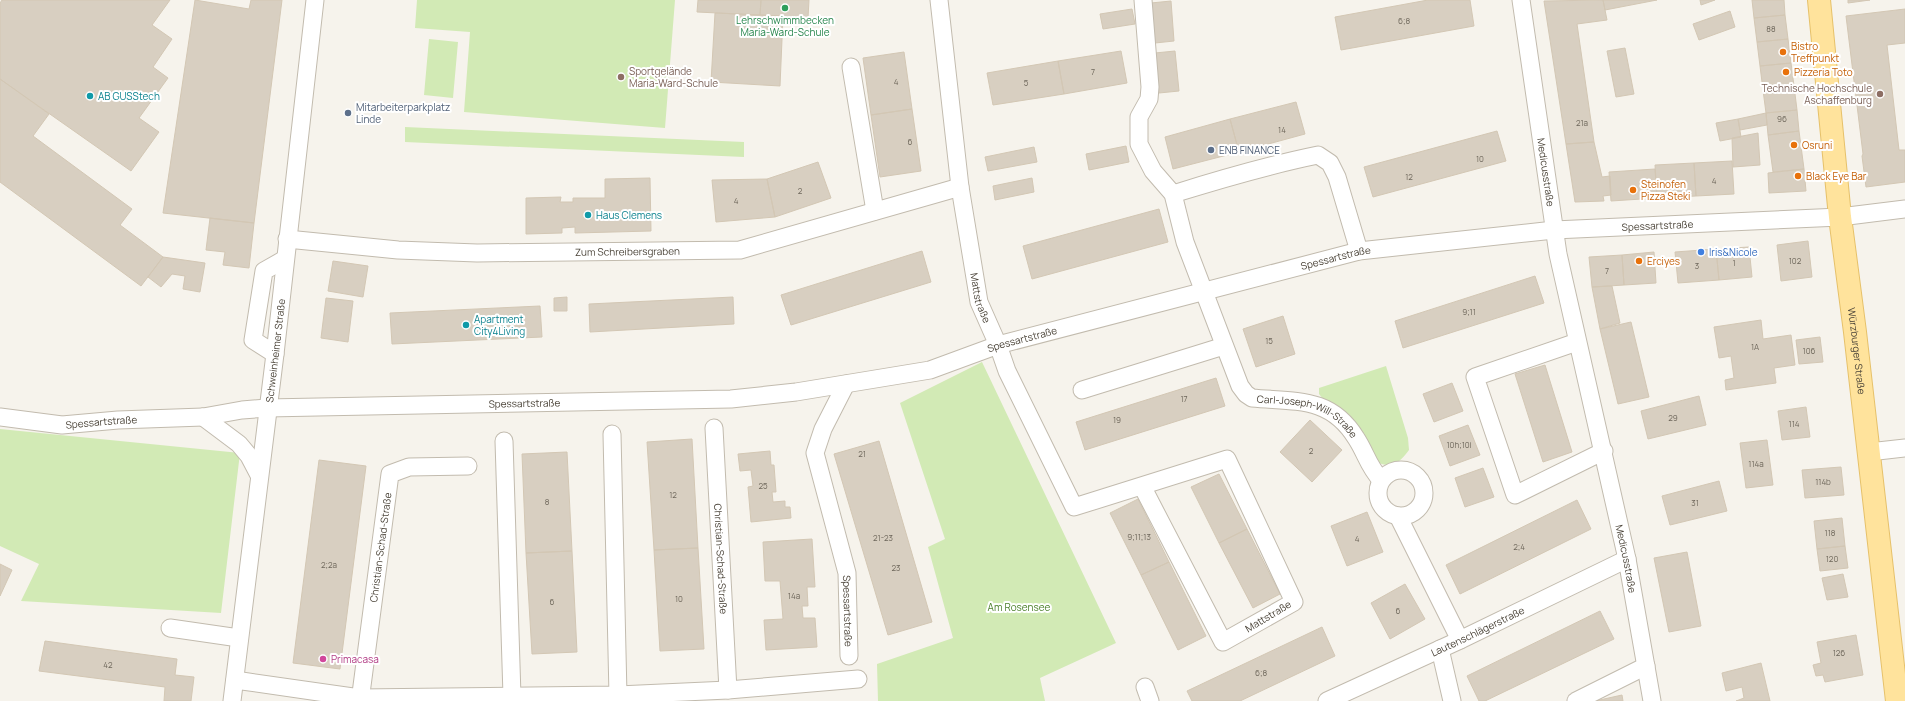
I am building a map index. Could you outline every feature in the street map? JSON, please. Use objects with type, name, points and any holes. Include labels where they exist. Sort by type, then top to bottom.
[{"type":"main road","name":"Würzburger Straße","points":[[1819,0],[1840,217],[1869,452],[1897,701]]},
{"type":"street","name":"Schweinheimer Straße","points":[[232,701],[267,408],[275,354],[315,0]]},
{"type":"street","name":"Mattstraße","points":[[939,0],[960,188],[979,302],[998,345],[1007,371],[1074,507],[1228,459],[1294,602],[1223,642],[1142,486]]},
{"type":"street","points":[[1143,0],[1150,87],[1148,99],[1139,118],[1139,144],[1153,171],[1173,194],[1236,175],[1318,155],[1330,163],[1337,177],[1359,251]]},
{"type":"street","name":"Medicusstraße","points":[[1521,0],[1554,230],[1577,342],[1604,451],[1627,559],[1652,701]]},
{"type":"street","points":[[851,68],[875,211]]},
{"type":"street","name":"Zum Schreibersgraben","points":[[287,239],[398,250],[477,253],[740,250],[960,188]]},
{"type":"street","name":"Carl-Joseph-Will-Straße","points":[[1173,194],[1185,242],[1240,386],[1246,394],[1252,398],[1302,401],[1319,405],[1347,423],[1358,439],[1370,468],[1381,480]]},
{"type":"street","name":"Spessartstraße","points":[[0,417],[62,425],[118,420],[203,418],[242,410],[267,408],[731,399],[796,392],[930,370],[998,345],[1359,251],[1554,230],[1840,217],[1905,209]]},
{"type":"street","points":[[275,354],[253,340],[264,271],[285,259]]},
{"type":"street","points":[[1577,342],[1475,377],[1515,495],[1604,451]]},
{"type":"street","points":[[1082,390],[1224,346]]},
{"type":"street","name":"Spessartstraße","points":[[846,384],[823,429],[815,453],[847,573],[849,656]]},
{"type":"street","points":[[203,418],[239,444],[249,456],[259,475]]},
{"type":"street","name":"Christian-Schad-Straße","points":[[714,428],[728,690]]},
{"type":"street","points":[[612,434],[618,695]]},
{"type":"street","points":[[504,441],[512,696]]},
{"type":"street","points":[[1869,452],[1905,448]]},
{"type":"street","name":"Christian-Schad-Straße","points":[[360,700],[390,474],[409,467],[468,466]]},
{"type":"street","points":[[1408,470],[1420,479],[1423,486],[1422,501],[1413,512],[1398,516],[1391,514],[1380,503],[1377,495],[1381,480],[1393,471],[1408,470]]},
{"type":"street","points":[[1398,516],[1460,640]]},
{"type":"street","name":"Lautenschlägerstraße","points":[[1327,701],[1460,640],[1627,559]]},
{"type":"street","points":[[170,628],[239,638]]},
{"type":"street","points":[[1440,649],[1452,701]]},
{"type":"street","points":[[1576,701],[1646,666]]},
{"type":"street","points":[[234,680],[360,700],[618,695],[728,690],[858,678]]},
{"type":"green space","points":[[417,0],[675,0],[665,128],[464,112],[470,32],[415,28]]},
{"type":"green space","points":[[429,39],[458,42],[453,98],[424,95]]},
{"type":"green space","points":[[405,127],[744,142],[744,157],[405,142]]},
{"type":"green space","name":"Am Rosensee","points":[[982,362],[1116,643],[1040,678],[1045,701],[878,701],[877,664],[953,638],[928,547],[945,539],[900,403]]},
{"type":"green space","points":[[1386,366],[1408,438],[1409,450],[1398,462],[1390,465],[1385,465],[1374,461],[1319,394],[1319,388]]},
{"type":"green space","points":[[0,429],[240,453],[221,613],[21,601],[39,564],[0,546]]},
{"type":"building","name":"AB GUSStech","points":[[2,0],[170,0],[152,25],[172,39],[153,67],[168,78],[139,118],[159,132],[131,171],[0,79],[0,3]]},
{"type":"building","points":[[195,0],[249,9],[251,0],[282,0],[254,223],[163,213]]},
{"type":"building","points":[[698,0],[761,0],[760,15],[697,12]]},
{"type":"building","name":"Lehrschwimmbecken Maria-Ward-Schule","points":[[761,0],[809,0],[808,18],[760,15]]},
{"type":"building","points":[[1428,0],[1470,0],[1474,26],[1341,50],[1335,17]]},
{"type":"building","points":[[1603,0],[1657,0],[1605,10]]},
{"type":"building","points":[[1603,0],[1607,20],[1577,24],[1594,142],[1566,144],[1544,1]]},
{"type":"building","points":[[1700,0],[1715,0],[1701,5]]},
{"type":"building","points":[[1752,0],[1784,0],[1785,15],[1754,18]]},
{"type":"building","points":[[1848,0],[1870,0],[1848,3]]},
{"type":"building","points":[[1171,1],[1174,41],[1155,43],[1151,3]]},
{"type":"building","points":[[1132,9],[1135,24],[1103,29],[1100,14]]},
{"type":"building","name":"Technische Hochschule Aschaffenburg","points":[[1905,9],[1905,43],[1887,45],[1899,150],[1905,150],[1905,182],[1866,187],[1846,16]]},
{"type":"building","points":[[1730,11],[1735,27],[1699,40],[1693,24]]},
{"type":"building","points":[[715,13],[783,16],[780,86],[711,82]]},
{"type":"building","points":[[1785,15],[1788,39],[1757,42],[1754,18]]},
{"type":"building","points":[[1788,39],[1791,63],[1760,66],[1757,42]]},
{"type":"building","points":[[1625,48],[1634,94],[1616,97],[1607,51]]},
{"type":"building","points":[[1121,51],[1127,83],[1064,94],[1058,61]]},
{"type":"building","points":[[1175,51],[1179,91],[1159,93],[1155,53]]},
{"type":"building","points":[[904,52],[912,109],[871,115],[863,58]]},
{"type":"building","points":[[1058,61],[1064,94],[993,105],[987,73]]},
{"type":"building","points":[[1791,63],[1794,86],[1763,90],[1760,66]]},
{"type":"building","points":[[0,79],[49,114],[33,136],[132,209],[120,225],[163,257],[141,286],[0,182]]},
{"type":"building","points":[[1794,86],[1797,110],[1766,113],[1763,90]]},
{"type":"building","points":[[1296,102],[1305,134],[1239,152],[1230,119]]},
{"type":"building","points":[[912,109],[921,171],[880,177],[871,115]]},
{"type":"building","points":[[1797,110],[1799,131],[1768,135],[1766,113]]},
{"type":"building","points":[[1766,113],[1767,125],[1740,130],[1738,119]]},
{"type":"building","points":[[1230,119],[1239,152],[1173,169],[1165,137]]},
{"type":"building","points":[[1738,119],[1741,137],[1720,141],[1716,123]]},
{"type":"building","points":[[1497,131],[1506,161],[1373,197],[1364,167]]},
{"type":"building","points":[[1799,131],[1804,169],[1773,172],[1768,135]]},
{"type":"building","points":[[1758,133],[1760,165],[1733,167],[1732,138]]},
{"type":"building","points":[[1594,142],[1602,177],[1610,176],[1611,195],[1603,196],[1604,201],[1575,202],[1566,144]]},
{"type":"building","points":[[1126,146],[1129,162],[1089,170],[1086,154]]},
{"type":"building","points":[[1034,147],[1037,162],[988,171],[985,157]]},
{"type":"building","points":[[1732,161],[1734,194],[1696,196],[1694,163]]},
{"type":"building","points":[[818,162],[831,198],[775,217],[767,179]]},
{"type":"building","points":[[1694,163],[1696,196],[1657,198],[1655,165]]},
{"type":"building","points":[[1655,169],[1657,198],[1611,201],[1609,172]]},
{"type":"building","points":[[1804,169],[1806,191],[1769,193],[1768,173]]},
{"type":"building","name":"Haus Clemens","points":[[650,178],[651,231],[575,233],[575,227],[562,228],[562,233],[526,234],[526,198],[561,197],[560,202],[573,202],[573,198],[605,198],[605,179]]},
{"type":"building","points":[[1032,178],[1034,192],[995,200],[993,186]]},
{"type":"building","points":[[767,179],[775,217],[716,222],[712,180]]},
{"type":"building","points":[[1159,209],[1168,242],[1032,279],[1023,246]]},
{"type":"building","points":[[210,218],[254,223],[249,268],[223,265],[225,252],[206,250]]},
{"type":"building","points":[[1808,241],[1812,277],[1781,281],[1777,245]]},
{"type":"building","points":[[1749,247],[1752,277],[1719,280],[1716,249]]},
{"type":"building","points":[[1716,249],[1719,280],[1678,283],[1675,252]]},
{"type":"building","points":[[922,251],[931,282],[791,325],[781,295]]},
{"type":"building","points":[[1654,252],[1656,283],[1624,285],[1622,255]]},
{"type":"building","points":[[1622,255],[1624,285],[1592,287],[1589,257]]},
{"type":"building","points":[[163,257],[205,263],[200,292],[183,289],[185,276],[172,274],[161,287],[148,277]]},
{"type":"building","points":[[333,261],[368,266],[363,297],[328,291]]},
{"type":"building","points":[[1535,276],[1544,303],[1403,348],[1395,321]]},
{"type":"building","points":[[1612,286],[1620,323],[1600,329],[1592,287]]},
{"type":"building","points":[[567,297],[567,311],[554,311],[554,298]]},
{"type":"building","points":[[733,297],[734,324],[590,332],[589,304]]},
{"type":"building","points":[[326,298],[353,301],[348,342],[321,338]]},
{"type":"building","name":"Apartment City4Living","points":[[540,306],[542,337],[392,344],[390,313]]},
{"type":"building","points":[[1283,316],[1295,354],[1256,367],[1243,329]]},
{"type":"building","points":[[1761,320],[1763,339],[1791,335],[1795,365],[1774,368],[1776,383],[1726,390],[1725,380],[1734,378],[1731,356],[1719,358],[1714,327]]},
{"type":"building","points":[[1631,322],[1649,397],[1618,404],[1600,329]]},
{"type":"building","points":[[1820,337],[1823,362],[1799,364],[1796,340]]},
{"type":"building","points":[[1545,365],[1572,452],[1543,462],[1515,374]]},
{"type":"building","points":[[1216,378],[1225,406],[1085,450],[1076,422]]},
{"type":"building","points":[[1452,383],[1463,411],[1434,422],[1423,394]]},
{"type":"building","points":[[1699,396],[1706,425],[1648,439],[1641,411]]},
{"type":"building","points":[[1806,407],[1810,437],[1782,440],[1778,411]]},
{"type":"building","points":[[1310,420],[1342,450],[1312,482],[1280,452]]},
{"type":"building","points":[[1468,425],[1480,455],[1450,466],[1439,436]]},
{"type":"building","points":[[692,439],[698,548],[654,550],[647,442]]},
{"type":"building","points":[[1767,440],[1773,485],[1746,488],[1740,443]]},
{"type":"building","points":[[879,441],[932,622],[888,635],[834,454]]},
{"type":"building","points":[[770,451],[771,465],[774,465],[776,492],[772,492],[773,502],[785,501],[785,507],[790,507],[791,518],[751,522],[748,487],[753,486],[751,470],[740,471],[738,454]]},
{"type":"building","points":[[567,452],[572,551],[526,553],[522,454]]},
{"type":"building","points":[[319,460],[366,466],[340,669],[293,663]]},
{"type":"building","points":[[1841,467],[1844,495],[1805,498],[1802,470]]},
{"type":"building","points":[[1483,468],[1494,497],[1465,507],[1455,478]]},
{"type":"building","points":[[1219,474],[1247,529],[1219,543],[1191,487]]},
{"type":"building","points":[[1719,481],[1727,511],[1670,525],[1662,496]]},
{"type":"building","points":[[1138,499],[1169,562],[1141,575],[1110,513]]},
{"type":"building","points":[[1577,500],[1591,529],[1460,594],[1446,565]]},
{"type":"building","points":[[1367,512],[1383,552],[1347,566],[1331,526]]},
{"type":"building","points":[[1842,518],[1845,546],[1817,549],[1814,521]]},
{"type":"building","points":[[1247,529],[1280,594],[1253,608],[1219,543]]},
{"type":"building","points":[[812,539],[815,587],[807,587],[808,606],[802,606],[803,618],[815,618],[817,647],[766,650],[764,620],[783,619],[780,581],[765,581],[763,542]]},
{"type":"building","points":[[1845,546],[1848,568],[1820,571],[1817,549]]},
{"type":"building","points":[[698,548],[704,649],[660,651],[654,550]]},
{"type":"building","points":[[572,551],[577,652],[532,654],[526,553]]},
{"type":"building","points":[[1687,552],[1701,626],[1669,632],[1654,558]]},
{"type":"building","points":[[1169,562],[1206,636],[1178,650],[1141,575]]},
{"type":"building","points":[[0,564],[12,570],[0,596]]},
{"type":"building","points":[[1843,574],[1848,597],[1827,600],[1822,578]]},
{"type":"building","points":[[1405,584],[1425,619],[1390,639],[1371,603]]},
{"type":"building","points":[[1600,611],[1614,639],[1485,701],[1479,701],[1467,676]]},
{"type":"building","points":[[1322,627],[1335,656],[1240,701],[1192,701],[1187,691]]},
{"type":"building","points":[[1856,635],[1863,675],[1825,682],[1823,675],[1816,676],[1813,665],[1821,663],[1817,642]]},
{"type":"building","points":[[45,641],[177,659],[175,675],[194,677],[191,701],[164,701],[165,687],[39,671]]},
{"type":"building","points":[[1761,663],[1770,701],[1736,701],[1744,698],[1742,687],[1726,691],[1722,673]]},
{"type":"building","points":[[1622,695],[1623,701],[1595,701]]},
{"type":"place","name":"Lehrschwimmbecken Maria-Ward-Schule","points":[[785,8]]},
{"type":"place","name":"Bistro Treffpunkt","points":[[1783,52]]},
{"type":"place","name":"Pizzeria Toto","points":[[1786,72]]},
{"type":"place","name":"Sportgelände Maria-Ward-Schule","points":[[621,77]]},
{"type":"place","name":"Technische Hochschule Aschaffenburg","points":[[1880,94]]},
{"type":"place","name":"AB GUSStech","points":[[90,96]]},
{"type":"place","name":"Mitarbeiterparkplatz Linde","points":[[348,113]]},
{"type":"place","name":"Osruni","points":[[1794,145]]},
{"type":"place","name":"ENB FINANCE","points":[[1211,150]]},
{"type":"place","name":"Black Eye Bar","points":[[1798,176]]},
{"type":"place","name":"Steinofen Pizza Steki","points":[[1633,190]]},
{"type":"place","name":"Haus Clemens","points":[[588,215]]},
{"type":"place","name":"Iris&Nicole","points":[[1701,252]]},
{"type":"place","name":"Erciyes","points":[[1639,261]]},
{"type":"place","name":"Apartment City4Living","points":[[466,325]]},
{"type":"place","name":"Primacasa","points":[[323,659]]}]
